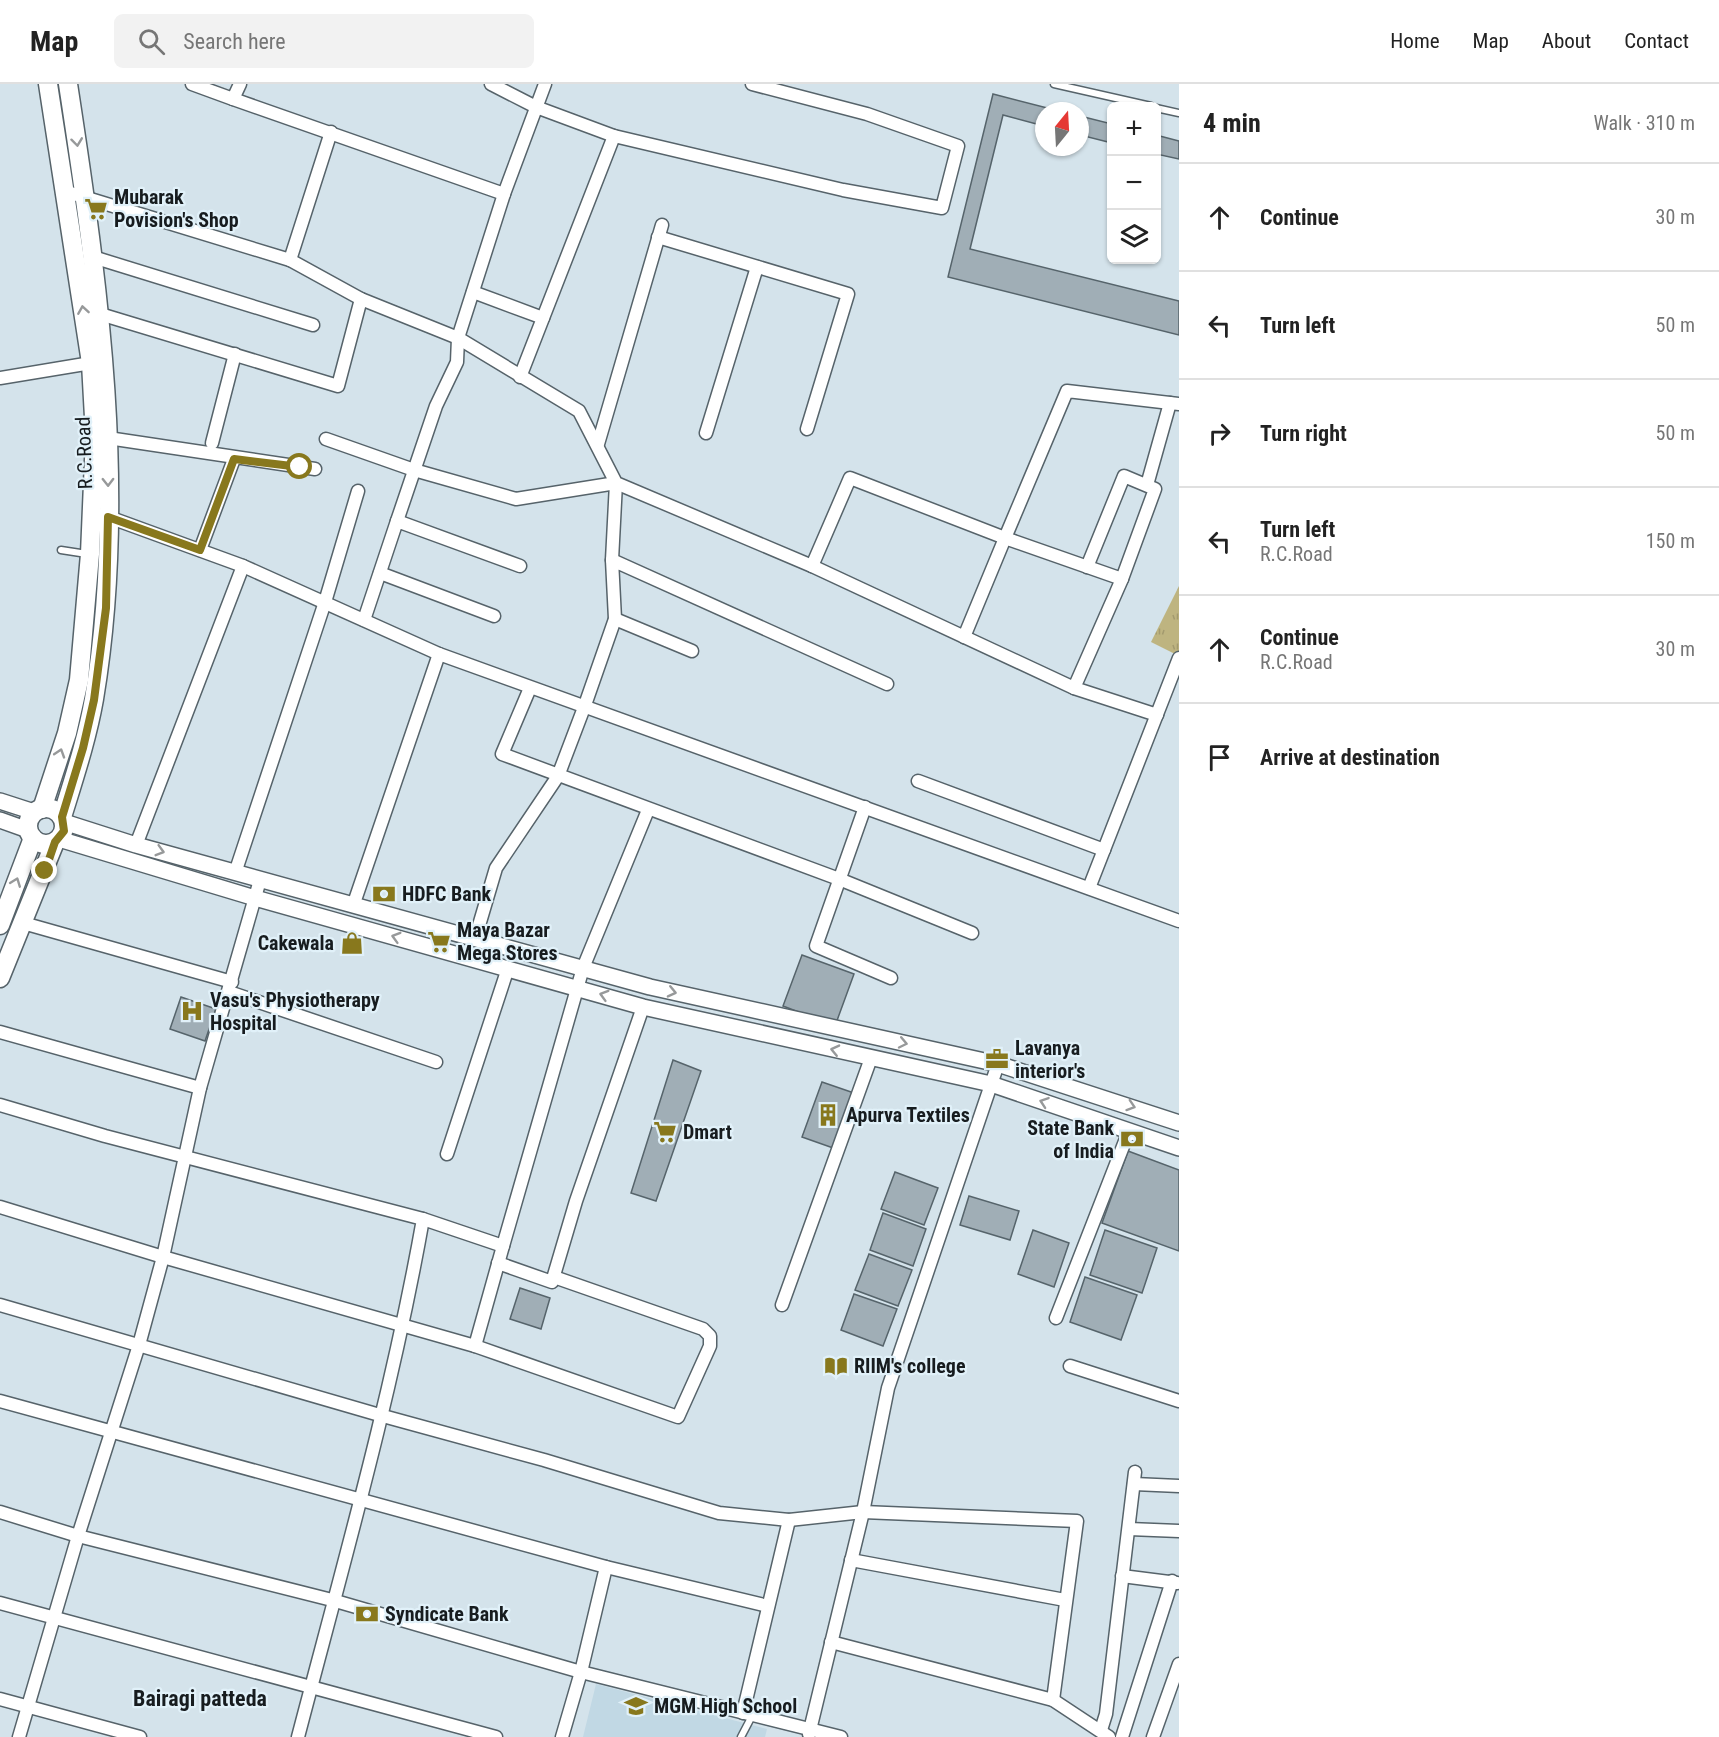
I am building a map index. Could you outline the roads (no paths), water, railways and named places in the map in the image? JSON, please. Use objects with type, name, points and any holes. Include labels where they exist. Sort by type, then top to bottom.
[{"type":"main road","name":"R.C.Road","points":[[0,925],[34,822],[67,733],[79,680],[90,554],[94,436],[91,363],[48,84]]},
{"type":"main road","name":"R.C.Road","points":[[0,978],[60,830],[94,700],[106,608],[108,438],[100,314],[68,84]]},
{"type":"main road","points":[[51,809],[60,830],[45,844],[34,822],[51,809]]},
{"type":"street","points":[[192,84],[504,194]]},
{"type":"street","points":[[233,99],[240,84]]},
{"type":"street","points":[[491,84],[536,107],[614,136],[843,190],[942,208],[958,146],[867,114],[752,84]]},
{"type":"street","points":[[364,620],[436,406],[457,362],[458,338],[504,194],[545,84]]},
{"type":"street","points":[[290,260],[331,132]]},
{"type":"street","points":[[520,376],[614,136]]},
{"type":"street","points":[[64,191],[290,260],[362,299],[458,338],[579,411],[598,444],[616,483],[612,560],[615,619],[558,776],[496,868],[476,939]]},
{"type":"street","points":[[598,444],[660,231],[757,267],[848,294],[807,429]]},
{"type":"street","points":[[93,257],[313,325]]},
{"type":"street","points":[[706,433],[757,267]]},
{"type":"street","points":[[473,292],[543,318]]},
{"type":"street","points":[[100,314],[338,386],[362,299]]},
{"type":"street","points":[[212,443],[235,354]]},
{"type":"street","points":[[0,378],[91,363]]},
{"type":"street","points":[[964,637],[1067,391],[1175,403],[1147,485]]},
{"type":"street","points":[[108,438],[234,459],[315,469]]},
{"type":"street","points":[[326,439],[414,470],[516,499],[616,483],[812,566],[1074,688],[1157,715]]},
{"type":"street","points":[[200,550],[234,459]]},
{"type":"street","points":[[1074,688],[1122,579],[1155,489],[1124,476],[1087,567]]},
{"type":"street","points":[[812,566],[850,478],[1005,538],[1122,579]]},
{"type":"street","points":[[235,873],[325,602],[358,491]]},
{"type":"street","points":[[91,510],[243,566],[439,654],[1179,921]]},
{"type":"street","points":[[397,521],[520,566]]},
{"type":"street","points":[[612,560],[887,684]]},
{"type":"street","points":[[136,845],[243,566]]},
{"type":"street","points":[[380,573],[494,616]]},
{"type":"street","points":[[615,619],[692,651]]},
{"type":"street","points":[[353,906],[439,654]]},
{"type":"street","points":[[1089,888],[1179,657]]},
{"type":"street","points":[[530,688],[502,754],[839,879],[972,933]]},
{"type":"street","points":[[918,782],[1104,850]]},
{"type":"street","points":[[0,801],[34,822]]},
{"type":"street","points":[[865,807],[816,946],[891,978]]},
{"type":"street","points":[[475,1346],[583,968],[648,810]]},
{"type":"street","points":[[0,820],[34,822]]},
{"type":"street","points":[[60,830],[136,845],[650,987],[998,1064],[1179,1123]]},
{"type":"street","points":[[60,830],[255,898],[643,1007],[991,1084],[1179,1148]]},
{"type":"street","points":[[19,1737],[110,1431],[139,1345],[163,1257],[200,1088],[260,880]]},
{"type":"street","points":[[23,923],[231,987],[436,1062]]},
{"type":"street","points":[[447,1154],[508,968]]},
{"type":"street","points":[[498,1263],[552,1282],[576,1201],[643,1007]]},
{"type":"street","points":[[0,1032],[200,1088]]},
{"type":"street","points":[[782,1305],[871,1058]]},
{"type":"street","points":[[809,1733],[863,1512],[888,1388],[998,1064]]},
{"type":"street","points":[[0,1105],[105,1136],[423,1219],[503,1246]]},
{"type":"street","points":[[1056,1318],[1129,1131]]},
{"type":"street","points":[[0,1207],[163,1257],[475,1346],[678,1417],[710,1346],[710,1336],[703,1329],[554,1277]]},
{"type":"street","points":[[298,1737],[404,1325],[423,1219]]},
{"type":"street","points":[[0,1305],[382,1416],[544,1460],[719,1513],[789,1520],[863,1512],[1077,1521],[1053,1700]]},
{"type":"street","points":[[1070,1366],[1179,1401]]},
{"type":"street","points":[[0,1401],[606,1567],[768,1606]]},
{"type":"street","points":[[831,1642],[1053,1700],[1105,1733],[1135,1478],[1179,1486]]},
{"type":"street","points":[[0,1512],[78,1536],[332,1600],[582,1672],[748,1714],[809,1733],[841,1737]]},
{"type":"street","points":[[748,1714],[768,1606],[789,1520]]},
{"type":"street","points":[[1129,1529],[1179,1531]]},
{"type":"street","points":[[851,1560],[1065,1600]]},
{"type":"street","points":[[562,1737],[582,1672],[606,1567]]},
{"type":"street","points":[[1122,1576],[1175,1582],[1122,1737]]},
{"type":"street","points":[[0,1603],[496,1737]]},
{"type":"street","points":[[1153,1737],[1179,1664]]},
{"type":"street","points":[[0,1699],[140,1737]]},
{"type":"lane","points":[[1054,84],[1133,102]]},
{"type":"lane","points":[[1161,109],[1179,113]]},
{"type":"lane","points":[[61,550],[90,554]]},
{"type":"lane","points":[[741,1737],[748,1714]]},
{"type":"place","name":"Mubarak Povision's Shop","points":[[96,209]]},
{"type":"place","name":"HDFC Bank","points":[[384,894]]},
{"type":"place","name":"Maya Bazar Mega Stores","points":[[439,942]]},
{"type":"place","name":"Cakewala","points":[[352,943]]},
{"type":"place","name":"Vasu's Physiotherapy Hospital","points":[[192,1011]]},
{"type":"place","name":"Lavanya interior's","points":[[997,1059]]},
{"type":"place","name":"Apurva Textiles","points":[[828,1115]]},
{"type":"place","name":"Dmart","points":[[665,1132]]},
{"type":"place","name":"State Bank of India","points":[[1132,1139]]},
{"type":"place","name":"RIIM's college","points":[[836,1366]]},
{"type":"place","name":"Syndicate Bank","points":[[367,1614]]},
{"type":"place","name":"MGM High School","points":[[636,1706]]},
{"type":"district","name":"Bairagi patteda","points":[[200,1698]]}]
